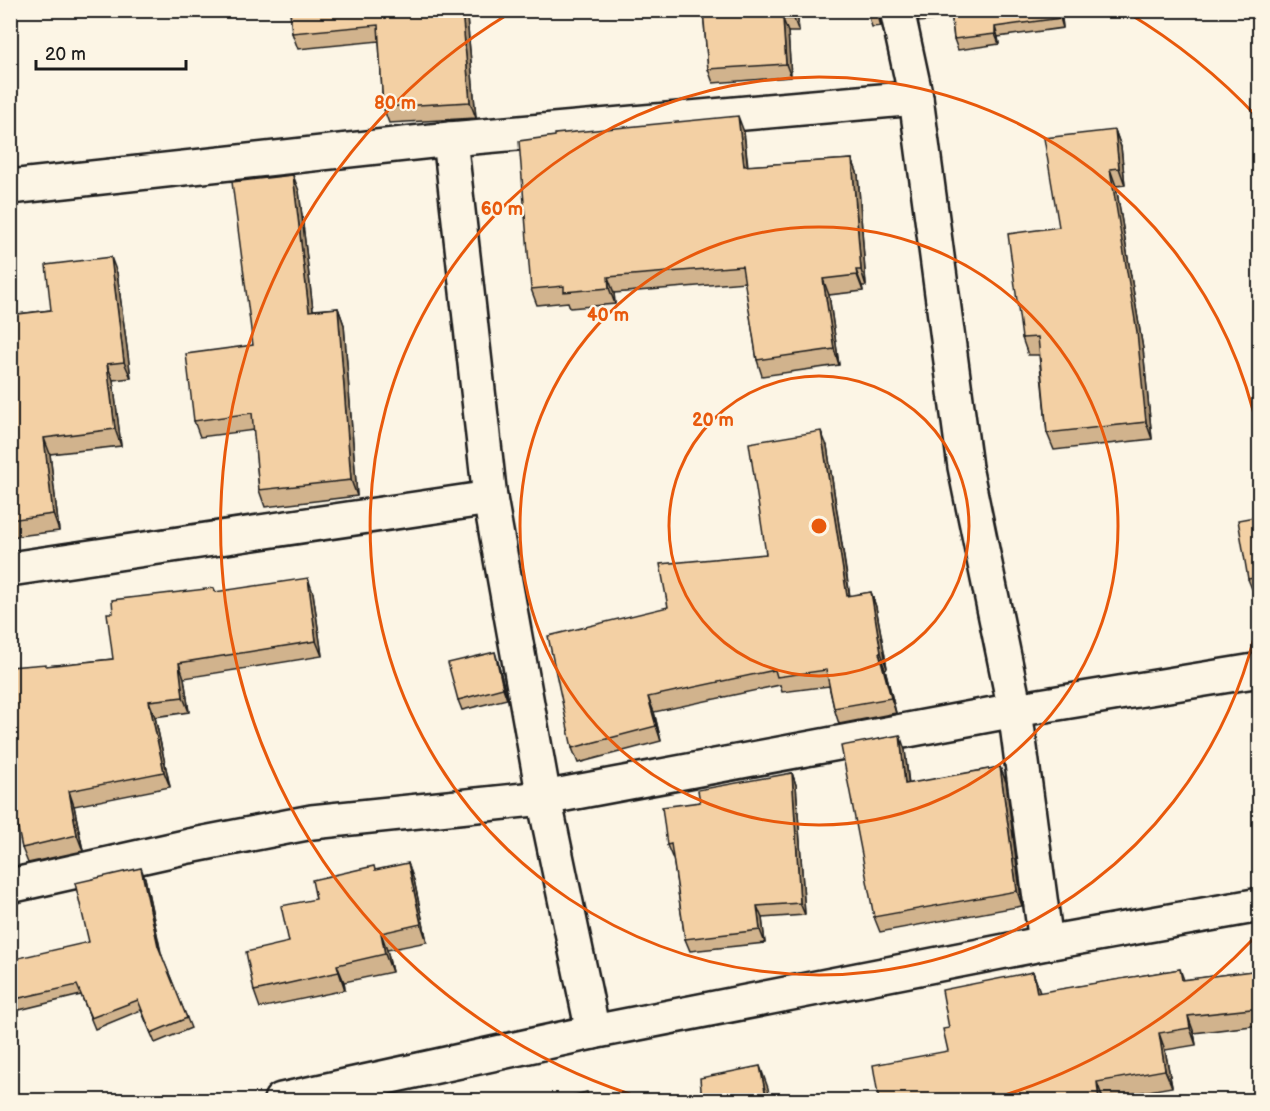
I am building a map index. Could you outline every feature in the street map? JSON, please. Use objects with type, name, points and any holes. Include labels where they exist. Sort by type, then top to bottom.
[{"type":"street","points":[[897,10],[916,98],[965,467],[1015,710],[1046,943]]},
{"type":"street","points":[[10,187],[450,139],[916,98]]},
{"type":"street","points":[[450,139],[490,498],[544,798],[593,1032]]},
{"type":"street","points":[[10,569],[490,498]]},
{"type":"street","points":[[10,886],[189,846],[312,822],[544,798],[1015,710],[1260,670]]},
{"type":"street","points":[[281,1101],[593,1032],[1046,943],[1260,905]]},
{"type":"building","points":[[290,10],[462,10],[470,102],[383,107],[378,25],[292,33]]},
{"type":"building","points":[[703,10],[793,10],[794,19],[783,19],[786,64],[708,69]]},
{"type":"building","points":[[868,10],[876,10],[878,16],[869,17]]},
{"type":"building","points":[[951,10],[1058,10],[1060,18],[995,27],[995,34],[954,39]]},
{"type":"building","points":[[738,116],[744,166],[852,159],[861,270],[856,270],[857,275],[823,279],[834,349],[757,360],[742,266],[608,277],[609,288],[564,292],[564,286],[531,289],[519,141],[555,136],[555,134]]},
{"type":"building","points":[[1115,130],[1119,168],[1110,169],[1137,332],[1146,422],[1047,433],[1038,337],[1022,338],[1008,234],[1059,227],[1044,138]]},
{"type":"building","points":[[293,175],[309,311],[338,308],[351,480],[259,490],[252,413],[194,421],[186,354],[253,345],[232,182]]},
{"type":"building","points":[[111,257],[124,362],[107,364],[115,429],[44,438],[53,514],[10,520],[10,315],[51,310],[46,265]]},
{"type":"building","points":[[821,431],[847,596],[871,592],[881,653],[879,653],[891,698],[834,708],[826,670],[777,677],[775,670],[648,697],[656,726],[572,748],[548,636],[668,607],[660,564],[766,554],[749,443]]},
{"type":"building","points":[[1260,516],[1260,577],[1248,579],[1238,520]]},
{"type":"building","points":[[308,578],[316,641],[179,663],[183,697],[149,701],[164,772],[69,791],[77,835],[22,848],[14,809],[10,809],[10,667],[113,659],[107,613],[113,613],[112,600],[214,588],[215,592]]},
{"type":"building","points":[[495,652],[503,688],[458,700],[448,663]]},
{"type":"building","points":[[900,735],[905,784],[1000,767],[1017,891],[874,917],[841,746]]},
{"type":"building","points":[[792,773],[800,903],[757,906],[760,930],[685,939],[671,844],[667,845],[662,807],[700,802],[698,790]]},
{"type":"building","points":[[408,863],[421,924],[381,933],[385,954],[337,965],[339,972],[254,991],[246,952],[289,942],[281,906],[316,899],[312,880],[374,866],[375,870]]},
{"type":"building","points":[[141,868],[158,946],[187,1018],[151,1033],[138,1000],[91,1018],[77,985],[15,999],[10,980],[10,960],[89,942],[75,883]]},
{"type":"building","points":[[1180,969],[1182,980],[1260,970],[1260,1008],[1188,1016],[1190,1028],[1159,1033],[1165,1070],[1097,1082],[1099,1101],[879,1101],[873,1065],[948,1051],[943,1029],[949,1028],[942,990],[1033,972],[1037,993]]},
{"type":"building","points":[[760,1066],[767,1101],[702,1101],[700,1078]]},
{"type":"building","points":[[587,1092],[589,1101],[552,1101]]}]
